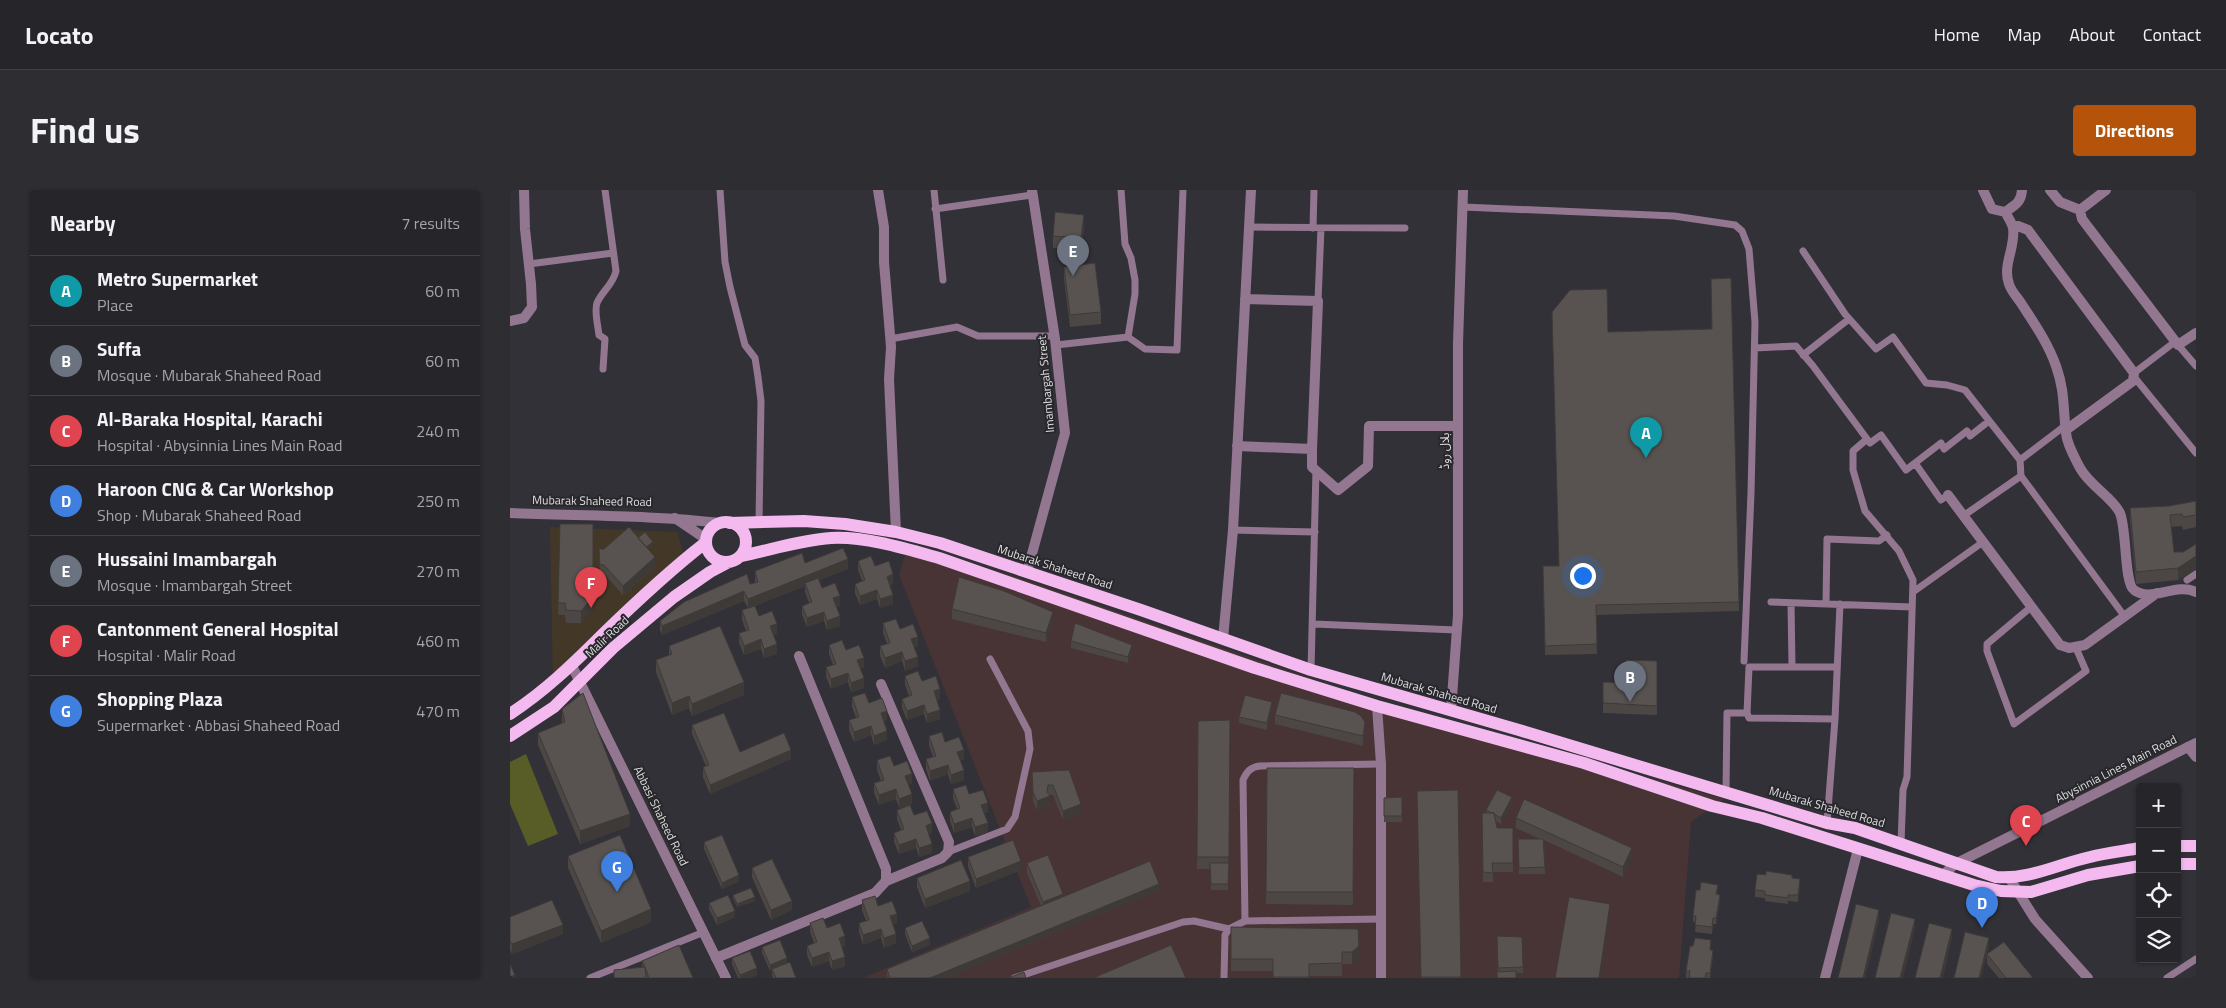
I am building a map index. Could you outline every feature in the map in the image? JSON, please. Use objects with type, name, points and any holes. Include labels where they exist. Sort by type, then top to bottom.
[{"type":"main road","name":"Mubarak Shaheed Road","points":[[725,523],[804,521],[844,524],[896,532],[940,543],[1311,670],[1827,822],[1855,828],[1996,877],[2028,876],[2090,857],[2136,849]]},
{"type":"main road","points":[[725,523],[740,528],[746,539],[741,556],[735,561],[727,563],[720,562],[710,555],[706,541],[711,528],[725,523]]},
{"type":"main road","points":[[741,556],[832,538],[852,539],[940,558],[1255,668],[1377,706],[1584,764],[1712,806],[1762,818],[1974,885],[2018,893],[2044,890],[2088,875],[2136,867]]},
{"type":"main road","name":"Malir Road","points":[[510,714],[537,696],[572,666],[658,581],[706,541]]},
{"type":"main road","name":"Malir Road","points":[[510,736],[554,707],[582,682],[613,648],[674,597],[710,572],[727,563]]},
{"type":"main road","points":[[2181,846],[2196,846]]},
{"type":"main road","points":[[2181,864],[2196,864]]},
{"type":"street","points":[[510,321],[524,318],[532,307],[524,230],[524,190]]},
{"type":"street","points":[[878,190],[884,227],[884,262],[890,339],[889,379],[896,532]]},
{"type":"street","points":[[1223,639],[1233,530],[1251,190]]},
{"type":"street","name":"بلال روڈ","points":[[1451,711],[1456,630],[1458,344],[1463,190]]},
{"type":"street","points":[[1983,190],[1992,208],[2005,212],[2013,227],[2013,243],[2008,255],[2009,285],[2044,340],[2056,365],[2063,388],[2066,427],[2070,447],[2091,485],[2118,510],[2122,518],[2127,552],[2128,582],[2132,589],[2141,594],[2182,589],[2196,592]]},
{"type":"street","points":[[2005,212],[2019,203],[2022,199],[2022,190]]},
{"type":"street","points":[[2050,190],[2060,202],[2080,210]]},
{"type":"street","points":[[2080,210],[2106,190]]},
{"type":"street","name":"Imambargah Street","points":[[1027,572],[1065,433],[1056,341],[1032,192]]},
{"type":"street","points":[[2080,210],[2082,219],[2177,343],[2196,333]]},
{"type":"street","points":[[2013,227],[2018,226],[2028,230],[2134,375],[2133,381],[2066,427]]},
{"type":"street","points":[[1245,299],[1318,301],[1312,466],[1338,490],[1368,466],[1369,426],[1458,426]]},
{"type":"street","points":[[1237,446],[1312,449]]},
{"type":"street","points":[[1948,495],[2060,645],[2076,648],[2085,645],[2158,592]]},
{"type":"street","name":"Mubarak Shaheed Road","points":[[510,513],[604,518],[674,518],[725,523]]},
{"type":"street","points":[[674,518],[706,541]]},
{"type":"street","points":[[799,656],[886,869],[886,881]]},
{"type":"street","name":"Abbasi Shaheed Road","points":[[572,666],[582,682],[726,978]]},
{"type":"street","points":[[716,958],[875,893],[886,881],[942,858],[948,852],[949,842],[881,684]]},
{"type":"street","points":[[1377,706],[1381,764],[1381,978]]},
{"type":"street","points":[[2192,745],[2196,757]]},
{"type":"street","name":"Abysinnia Lines Main Road","points":[[1942,876],[1955,864],[2192,745]]},
{"type":"street","points":[[1825,978],[1858,848]]},
{"type":"street","points":[[2010,878],[2035,919],[2088,978]]},
{"type":"lane","points":[[603,369],[605,339],[599,335],[596,308],[597,302],[614,280],[616,271],[605,190]]},
{"type":"lane","points":[[720,190],[725,262],[745,345],[755,358],[761,401],[759,522]]},
{"type":"lane","points":[[934,190],[943,280]]},
{"type":"lane","points":[[1121,190],[1125,244],[1131,258],[1135,280],[1135,294],[1128,337]]},
{"type":"lane","points":[[890,339],[957,327],[978,336],[1056,341],[1128,337],[1145,349],[1177,350],[1183,190]]},
{"type":"lane","points":[[1314,190],[1317,228],[1318,301]]},
{"type":"lane","points":[[936,209],[1032,192]]},
{"type":"lane","points":[[1463,207],[1674,216],[1735,225],[1742,231],[1749,249],[1755,348],[1744,661]]},
{"type":"lane","points":[[1249,227],[1405,228]]},
{"type":"lane","points":[[1803,251],[1849,319],[1876,349],[1894,337],[1926,383],[1947,385],[1965,390],[2020,460],[2021,476],[2125,617]]},
{"type":"lane","points":[[529,264],[613,254]]},
{"type":"lane","points":[[1803,355],[1849,319]]},
{"type":"lane","points":[[2196,366],[2177,343],[2134,375],[2196,453]]},
{"type":"lane","points":[[1755,348],[1796,346],[1870,443],[1881,435],[1906,470],[1941,443],[1944,448],[1967,431],[1970,436],[1989,421]]},
{"type":"lane","points":[[2020,460],[2066,427]]},
{"type":"lane","points":[[1867,439],[1853,451],[1853,470],[1865,511],[1887,534],[1908,566],[1913,580],[1907,777],[1903,790],[1901,844]]},
{"type":"lane","points":[[1915,463],[1941,500],[1948,495]]},
{"type":"lane","points":[[1311,670],[1314,624],[1316,470]]},
{"type":"lane","points":[[1963,516],[2021,476]]},
{"type":"lane","points":[[1233,530],[1315,532]]},
{"type":"lane","points":[[1826,604],[1827,539],[1879,541],[1887,534]]},
{"type":"lane","points":[[1913,592],[1983,542]]},
{"type":"lane","points":[[2187,580],[2196,574]]},
{"type":"lane","points":[[1771,602],[1912,607]]},
{"type":"lane","points":[[1791,602],[1792,667]]},
{"type":"lane","points":[[1827,822],[1835,718],[1840,604]]},
{"type":"lane","points":[[2031,607],[1987,644],[1987,651],[2014,724],[2086,672],[2076,648]]},
{"type":"lane","points":[[1314,624],[1456,630]]},
{"type":"lane","points":[[948,852],[1007,829],[1015,817],[1030,749],[1030,738],[990,659]]},
{"type":"lane","points":[[1835,718],[1750,718],[1747,713],[1749,667],[1837,667]]},
{"type":"lane","points":[[1726,792],[1727,712],[1747,713]]},
{"type":"lane","points":[[1245,921],[1243,780],[1246,773],[1253,767],[1260,766],[1381,764]]},
{"type":"lane","points":[[1014,978],[1183,922],[1194,921],[1228,929],[1245,921],[1381,919]]},
{"type":"lane","points":[[1224,978],[1225,936],[1228,929]]},
{"type":"lane","points":[[590,978],[704,932]]},
{"type":"lane","points":[[2166,978],[2196,958]]},
{"type":"shaded area","points":[[550,527],[677,532],[685,558],[553,682]]},
{"type":"shaded area","points":[[908,544],[1025,580],[1379,702],[1724,799],[1691,822],[1679,978],[863,978],[1031,907],[899,575]]},
{"type":"green space","points":[[526,754],[558,834],[528,846],[510,804],[510,762]]},
{"type":"building","points":[[1055,212],[1084,215],[1081,238],[1053,236]]},
{"type":"building","points":[[1095,263],[1101,312],[1070,315],[1064,267]]},
{"type":"building","points":[[1731,278],[1739,602],[1596,605],[1597,644],[1545,646],[1543,566],[1559,566],[1552,312],[1570,290],[1607,289],[1608,332],[1712,329],[1711,279]]},
{"type":"building","points":[[2196,501],[2196,515],[2183,517],[2182,514],[2170,515],[2174,552],[2183,552],[2196,544],[2196,556],[2178,568],[2136,572],[2130,508],[2169,506]]},
{"type":"building","points":[[560,524],[593,524],[593,597],[581,611],[566,610],[565,603],[558,603]]},
{"type":"building","points":[[629,527],[655,557],[623,586],[604,565],[600,565],[599,549],[604,549]]},
{"type":"building","points":[[645,532],[653,542],[646,547],[638,538]]},
{"type":"building","points":[[843,548],[848,559],[748,599],[744,591],[662,626],[660,621],[684,602],[747,574],[750,584],[758,582],[755,571],[802,553],[805,563]]},
{"type":"building","points":[[871,556],[875,566],[889,561],[893,574],[887,577],[893,595],[880,599],[877,590],[860,596],[855,584],[865,580],[858,561]]},
{"type":"building","points":[[959,577],[1004,591],[1053,612],[1046,633],[952,609]]},
{"type":"building","points":[[818,578],[822,588],[835,583],[840,596],[833,598],[840,616],[827,621],[824,612],[807,618],[802,606],[812,602],[805,583]]},
{"type":"building","points":[[755,606],[759,616],[772,611],[777,624],[770,626],[777,644],[764,649],[761,639],[744,646],[739,633],[749,630],[742,610]]},
{"type":"building","points":[[896,619],[900,629],[913,624],[918,637],[911,639],[918,657],[905,661],[902,652],[885,658],[880,646],[890,643],[883,623]]},
{"type":"building","points":[[1075,623],[1132,645],[1128,657],[1071,641]]},
{"type":"building","points":[[720,626],[744,682],[692,704],[689,696],[672,703],[656,660],[672,654],[669,646]]},
{"type":"building","points":[[842,640],[846,650],[859,645],[864,658],[857,660],[864,678],[851,683],[848,673],[831,679],[826,667],[836,664],[829,645]]},
{"type":"building","points":[[1626,660],[1657,661],[1657,706],[1603,703],[1603,682],[1626,683]]},
{"type":"building","points":[[918,671],[922,681],[936,676],[940,689],[934,691],[940,710],[927,714],[924,705],[907,711],[902,699],[912,695],[905,676]]},
{"type":"building","points":[[583,693],[630,814],[580,831],[538,733],[565,722],[562,709]]},
{"type":"building","points":[[865,693],[869,703],[882,698],[887,711],[881,713],[887,731],[874,736],[871,726],[854,732],[849,720],[859,717],[852,697]]},
{"type":"building","points":[[1281,693],[1355,712],[1365,722],[1363,736],[1275,715]]},
{"type":"building","points":[[1245,695],[1272,702],[1267,723],[1239,717]]},
{"type":"building","points":[[724,713],[740,752],[784,733],[791,750],[710,785],[703,767],[709,765],[692,725]]},
{"type":"building","points":[[1230,720],[1229,857],[1197,857],[1198,721]]},
{"type":"building","points":[[942,732],[945,742],[959,737],[964,750],[957,752],[964,770],[951,775],[948,765],[930,771],[926,759],[936,756],[929,736]]},
{"type":"building","points":[[890,756],[894,766],[907,761],[912,774],[905,776],[912,794],[899,799],[896,789],[879,795],[874,783],[884,780],[877,760]]},
{"type":"building","points":[[1267,768],[1354,768],[1353,892],[1266,892]]},
{"type":"building","points":[[1069,770],[1081,804],[1063,811],[1053,785],[1048,785],[1047,792],[1050,796],[1037,801],[1033,792],[1032,772]]},
{"type":"building","points":[[966,785],[969,794],[983,790],[988,803],[981,805],[988,823],[975,827],[972,818],[954,824],[950,812],[960,808],[953,789]]},
{"type":"building","points":[[1458,790],[1461,977],[1421,977],[1417,791]]},
{"type":"building","points":[[1497,790],[1512,797],[1501,818],[1486,810]]},
{"type":"building","points":[[1402,797],[1402,816],[1384,816],[1384,798]]},
{"type":"building","points":[[1524,799],[1632,848],[1623,867],[1516,818]]},
{"type":"building","points":[[910,805],[914,815],[927,811],[932,823],[926,826],[932,844],[919,848],[916,839],[899,845],[894,833],[904,829],[897,810]]},
{"type":"building","points":[[1482,813],[1494,813],[1497,828],[1513,828],[1513,863],[1492,863],[1493,873],[1483,872]]},
{"type":"building","points":[[620,835],[651,909],[601,931],[568,856]]},
{"type":"building","points":[[722,835],[739,875],[722,883],[704,842]]},
{"type":"building","points":[[1518,839],[1543,839],[1545,867],[1519,868]]},
{"type":"building","points":[[1013,840],[1021,861],[976,879],[968,857]]},
{"type":"building","points":[[1048,855],[1063,894],[1043,902],[1027,863]]},
{"type":"building","points":[[772,859],[792,901],[771,910],[752,868]]},
{"type":"building","points":[[961,860],[970,881],[925,899],[917,878]]},
{"type":"building","points":[[1150,861],[1159,884],[930,978],[890,978],[887,969]]},
{"type":"building","points":[[1210,863],[1229,863],[1228,884],[1211,884]]},
{"type":"building","points":[[1766,871],[1792,875],[1792,878],[1800,879],[1798,895],[1788,895],[1788,898],[1765,895],[1765,891],[1755,890],[1757,874],[1766,875]]},
{"type":"building","points":[[1701,882],[1718,885],[1716,894],[1720,895],[1716,918],[1713,918],[1712,927],[1695,925],[1696,916],[1693,916],[1696,890],[1700,890]]},
{"type":"building","points":[[751,888],[755,897],[737,904],[733,895]]},
{"type":"building","points":[[728,895],[735,911],[717,918],[709,903]]},
{"type":"building","points":[[875,896],[878,906],[892,901],[897,914],[890,916],[896,934],[884,938],[881,929],[863,935],[859,923],[869,920],[862,900]]},
{"type":"building","points":[[1569,897],[1610,904],[1599,978],[1555,978]]},
{"type":"building","points":[[552,900],[563,925],[512,944],[510,941],[510,917]]},
{"type":"building","points":[[1856,904],[1879,910],[1863,978],[1838,978]]},
{"type":"building","points":[[1891,913],[1915,919],[1900,978],[1875,978]]},
{"type":"building","points":[[823,918],[827,928],[840,923],[845,936],[839,938],[845,957],[832,961],[829,952],[812,958],[807,946],[817,942],[810,923]]},
{"type":"building","points":[[922,921],[930,938],[912,946],[905,928]]},
{"type":"building","points":[[1929,923],[1952,929],[1940,978],[1915,978]]},
{"type":"building","points":[[1231,927],[1358,929],[1359,946],[1352,952],[1342,952],[1342,963],[1309,964],[1309,977],[1273,977],[1273,959],[1231,959]]},
{"type":"building","points":[[1965,932],[1989,938],[1979,978],[1954,978]]},
{"type":"building","points":[[1497,936],[1522,937],[1523,967],[1498,968]]},
{"type":"building","points":[[1695,938],[1711,940],[1710,950],[1713,950],[1710,973],[1706,973],[1705,978],[1689,978],[1690,971],[1686,971],[1690,946],[1693,946]]},
{"type":"building","points":[[780,940],[787,958],[770,965],[762,947]]},
{"type":"building","points":[[2004,942],[2033,978],[2006,978],[1987,954]]},
{"type":"building","points":[[679,945],[693,978],[649,978],[642,961]]},
{"type":"building","points":[[1171,945],[1186,978],[1093,978]]},
{"type":"building","points":[[750,951],[757,968],[740,975],[732,958]]},
{"type":"building","points":[[790,962],[796,978],[776,978],[772,969]]},
{"type":"building","points":[[510,964],[515,975],[510,977]]},
{"type":"building","points":[[645,967],[646,978],[614,978],[614,970]]},
{"type":"building","points":[[1516,971],[1516,978],[1497,978],[1497,972]]},
{"type":"building","points":[[1024,972],[1026,978],[1008,978]]},
{"type":"place","name":"Hussaini Imambargah","points":[[1073,276]]},
{"type":"place","name":"Metro Supermarket","points":[[1646,458]]},
{"type":"place","name":"Cantonment General Hospital","points":[[591,608]]},
{"type":"place","name":"Suffa","points":[[1630,702]]},
{"type":"place","name":"Al-Baraka Hospital, Karachi","points":[[2026,846]]},
{"type":"place","name":"Shopping Plaza","points":[[617,892]]},
{"type":"place","name":"Haroon CNG & Car Workshop","points":[[1982,928]]}]
